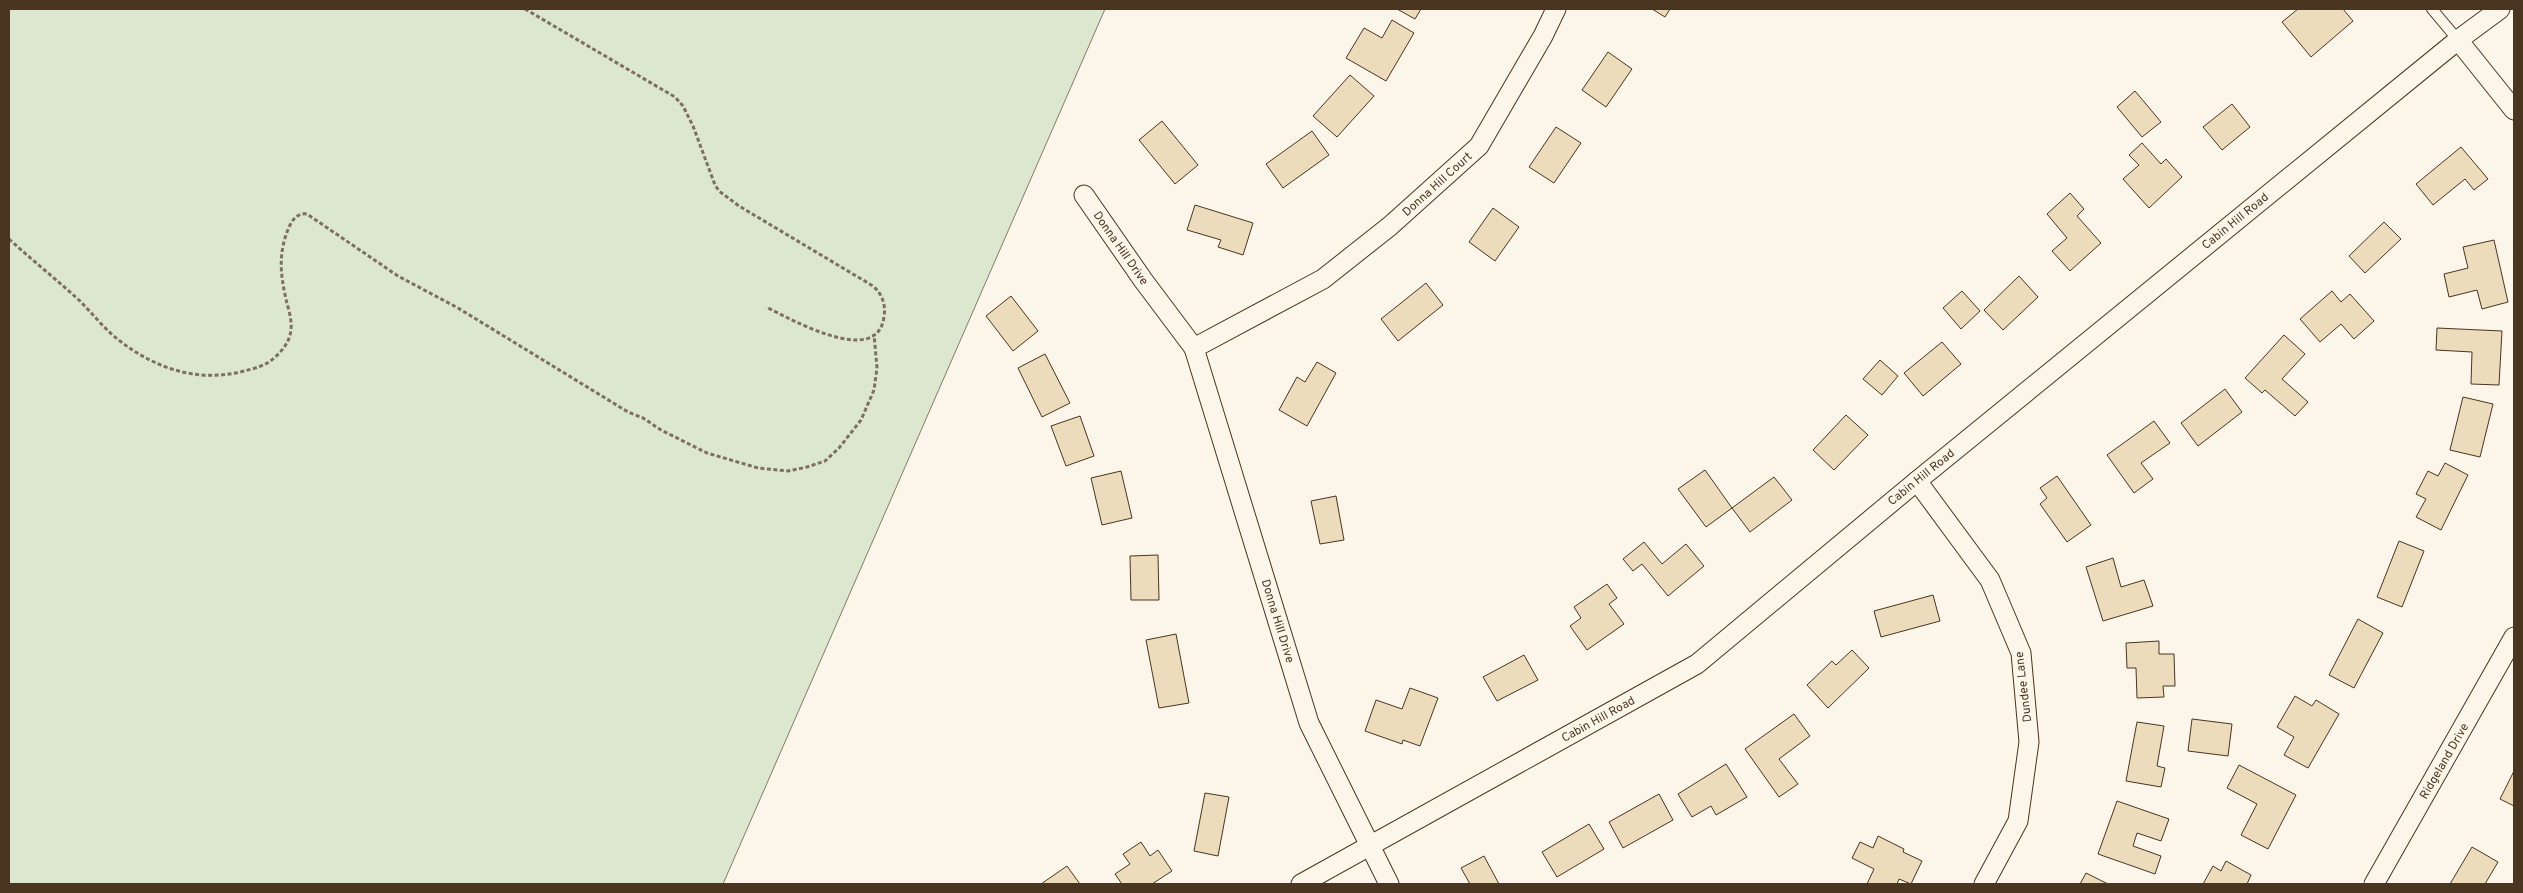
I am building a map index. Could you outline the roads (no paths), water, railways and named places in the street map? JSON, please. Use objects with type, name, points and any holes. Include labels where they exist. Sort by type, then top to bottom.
[{"type":"street","name":"Donna Hill Court","points":[[1194,348],[1323,279],[1383,232],[1478,146],[1543,36],[1556,9]]},
{"type":"street","name":"Cabin Hill Road","points":[[1301,884],[1697,664],[1917,481],[2458,40],[2500,9]]},
{"type":"street","points":[[2458,40],[2514,110]]},
{"type":"street","name":"Donna Hill Drive","points":[[1084,195],[1143,280],[1194,348],[1309,723],[1389,884]]},
{"type":"street","name":"Dundee Lane","points":[[1917,481],[1990,580],[2021,653],[2029,742],[2018,821],[1984,884]]},
{"type":"street","name":"Ridgeland Drive","points":[[2374,884],[2514,637]]},
{"type":"lane","points":[[2432,9],[2458,40]]}]
